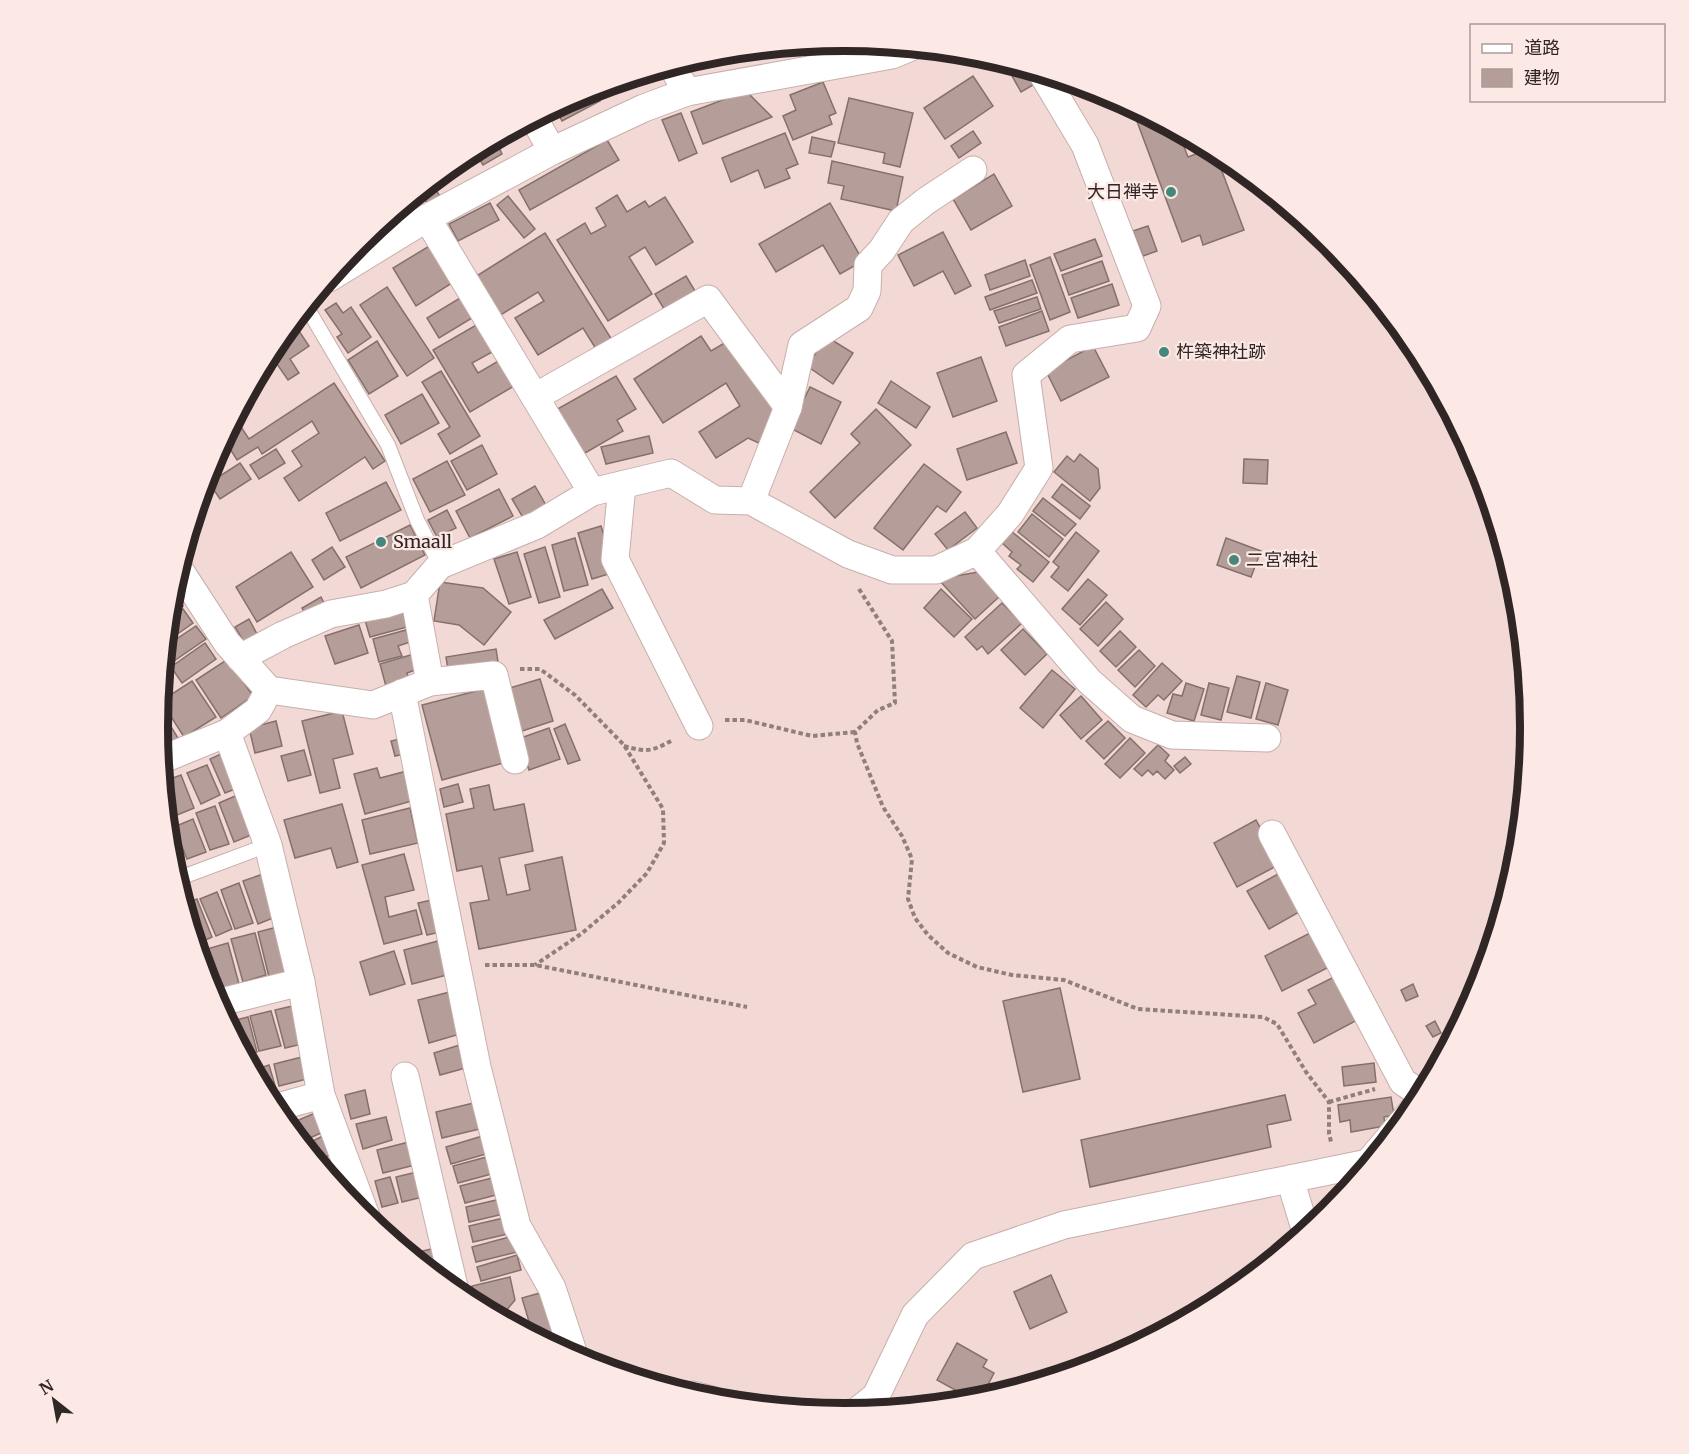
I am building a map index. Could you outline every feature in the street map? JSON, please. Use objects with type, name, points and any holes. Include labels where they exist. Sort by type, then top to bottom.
[{"type":"street","points":[[358,258],[552,151],[644,108],[687,92],[897,53]]},
{"type":"street","points":[[676,73],[687,92]]},
{"type":"street","points":[[240,658],[283,635],[332,614],[386,604],[414,595],[440,565],[537,525],[592,492],[671,473],[715,500],[751,501],[848,554],[892,570],[936,570],[978,550],[1010,514],[1039,468],[1026,375],[1070,339],[1137,328],[1148,306],[1085,145],[1047,82]]},
{"type":"street","points":[[538,125],[552,151]]},
{"type":"street","points":[[751,501],[788,407],[802,345],[859,308],[867,291],[868,265],[882,250],[901,221],[926,201],[974,170]]},
{"type":"street","points":[[427,218],[592,492]]},
{"type":"street","points":[[535,397],[708,299],[788,407]]},
{"type":"street","points":[[622,485],[615,559],[699,726]]},
{"type":"street","points":[[978,550],[1089,681],[1132,719],[1172,735],[1267,738]]},
{"type":"street","points":[[185,578],[227,644],[268,690],[373,705],[430,682],[494,675],[515,760]]},
{"type":"street","points":[[414,595],[430,682]]},
{"type":"street","points":[[169,757],[227,733],[258,710],[268,690]]},
{"type":"street","points":[[402,693],[477,1067],[517,1226],[552,1288],[571,1345]]},
{"type":"street","points":[[227,733],[268,845],[301,982],[321,1095],[359,1198]]},
{"type":"street","points":[[1272,834],[1413,1088]]},
{"type":"street","points":[[227,1001],[301,982]]},
{"type":"street","points":[[405,1076],[452,1276]]},
{"type":"street","points":[[284,1105],[321,1095]]},
{"type":"street","points":[[868,1402],[876,1396],[915,1315],[973,1256],[1064,1225],[1360,1165]]},
{"type":"street","points":[[1290,1179],[1303,1223]]},
{"type":"lane","points":[[310,313],[388,445],[417,520],[440,565]]},
{"type":"lane","points":[[185,876],[268,845]]},
{"type":"path","points":[[624,745],[643,752],[653,750],[699,726],[719,721],[745,720],[812,736],[855,732],[878,710],[895,703],[892,641],[855,584],[848,554]]},
{"type":"path","points":[[494,675],[517,670],[540,669],[575,694],[624,745],[663,808],[664,843],[647,873],[618,903],[580,934],[535,965]]},
{"type":"path","points":[[855,732],[882,807],[902,836],[912,859],[908,899],[915,918],[927,935],[948,953],[977,967],[1012,975],[1065,980],[1138,1009],[1263,1017],[1277,1024],[1305,1072],[1329,1102],[1329,1133],[1338,1169]]},
{"type":"path","points":[[457,969],[491,965],[535,965],[747,1007]]},
{"type":"path","points":[[1329,1102],[1413,1088]]},
{"type":"building","points":[[1010,72],[1028,77],[1033,85],[1021,92]]},
{"type":"building","points":[[973,76],[993,106],[945,139],[924,108]]},
{"type":"building","points":[[823,82],[836,113],[829,116],[832,124],[793,140],[783,116],[796,110],[790,95]]},
{"type":"building","points":[[746,91],[772,117],[703,144],[691,112]]},
{"type":"building","points":[[598,98],[600,101],[562,121],[559,115]]},
{"type":"building","points":[[849,98],[913,113],[900,167],[883,163],[885,153],[838,143]]},
{"type":"building","points":[[681,113],[697,153],[679,161],[662,120]]},
{"type":"building","points":[[1136,117],[1182,142],[1188,157],[1199,153],[1220,165],[1244,230],[1203,245],[1200,235],[1182,242]]},
{"type":"building","points":[[973,131],[981,143],[959,158],[951,146]]},
{"type":"building","points":[[785,133],[798,164],[786,169],[790,178],[765,188],[758,170],[731,182],[722,158]]},
{"type":"building","points":[[516,137],[499,147],[502,154],[483,165],[479,159],[507,142]]},
{"type":"building","points":[[812,137],[835,142],[831,157],[809,153]]},
{"type":"building","points":[[607,140],[619,160],[530,210],[519,190]]},
{"type":"building","points":[[832,161],[903,177],[896,211],[841,199],[844,186],[828,183]]},
{"type":"building","points":[[994,174],[1012,206],[971,230],[953,199]]},
{"type":"building","points":[[435,189],[441,198],[429,206],[424,198]]},
{"type":"building","points":[[617,195],[627,212],[645,201],[649,207],[665,197],[693,242],[656,265],[645,247],[629,257],[652,294],[608,321],[557,240],[585,223],[591,234],[606,226],[596,208]]},
{"type":"building","points":[[508,196],[535,229],[524,238],[497,205]]},
{"type":"building","points":[[490,203],[499,220],[458,241],[449,224]]},
{"type":"building","points":[[830,203],[863,261],[840,274],[823,245],[776,272],[759,244]]},
{"type":"building","points":[[408,211],[411,216],[388,229]]},
{"type":"building","points":[[1148,226],[1157,251],[1143,256],[1133,231]]},
{"type":"building","points":[[943,232],[971,286],[955,294],[943,271],[914,286],[898,255]]},
{"type":"building","points":[[545,233],[612,340],[596,349],[583,328],[538,355],[515,318],[544,301],[538,292],[499,316],[475,277]]},
{"type":"building","points":[[1095,239],[1102,256],[1061,271],[1054,254]]},
{"type":"building","points":[[431,245],[455,281],[416,306],[393,268]]},
{"type":"building","points":[[1050,257],[1070,312],[1050,320],[1030,265]]},
{"type":"building","points":[[1025,260],[1030,276],[990,290],[985,275]]},
{"type":"building","points":[[1102,261],[1109,281],[1069,295],[1062,275]]},
{"type":"building","points":[[686,276],[698,296],[667,314],[655,294]]},
{"type":"building","points":[[1032,280],[1037,293],[990,310],[985,297]]},
{"type":"building","points":[[1112,284],[1119,305],[1078,318],[1071,298]]},
{"type":"building","points":[[387,287],[434,358],[407,376],[360,305]]},
{"type":"building","points":[[465,295],[477,315],[439,338],[427,318]]},
{"type":"building","points":[[1037,297],[1041,309],[999,323],[994,311]]},
{"type":"building","points":[[336,303],[343,313],[351,307],[371,337],[348,353],[337,337],[342,334],[325,310]]},
{"type":"building","points":[[1042,311],[1049,331],[1006,346],[999,327]]},
{"type":"building","points":[[478,324],[494,351],[472,363],[478,373],[500,360],[514,386],[470,412],[433,350]]},
{"type":"building","points":[[298,329],[309,346],[290,359],[299,373],[288,380],[277,364],[272,367]]},
{"type":"building","points":[[701,336],[711,351],[733,338],[777,406],[761,444],[748,438],[716,458],[699,432],[740,406],[726,383],[663,423],[634,379]]},
{"type":"building","points":[[827,337],[853,353],[833,384],[807,366]]},
{"type":"building","points":[[377,341],[398,376],[369,394],[348,360]]},
{"type":"building","points":[[1093,346],[1109,377],[1061,401],[1046,371]]},
{"type":"building","points":[[981,357],[997,401],[953,417],[937,373]]},
{"type":"building","points":[[441,371],[480,436],[450,454],[438,434],[450,427],[422,382]]},
{"type":"building","points":[[616,376],[636,409],[617,420],[623,431],[580,456],[554,411]]},
{"type":"building","points":[[891,381],[930,407],[916,428],[878,403]]},
{"type":"building","points":[[334,383],[385,461],[373,469],[365,457],[299,501],[284,478],[302,466],[292,451],[319,433],[312,421],[262,454],[258,447],[237,460],[229,447],[240,425],[249,439]]},
{"type":"building","points":[[810,387],[841,402],[821,444],[790,428]]},
{"type":"building","points":[[422,394],[439,423],[401,444],[385,415]]},
{"type":"building","points":[[876,409],[911,445],[835,518],[810,492],[860,443],[851,434]]},
{"type":"building","points":[[1006,432],[1017,463],[967,480],[957,449]]},
{"type":"building","points":[[649,436],[653,453],[606,464],[601,447]]},
{"type":"building","points":[[482,445],[497,474],[467,490],[451,461]]},
{"type":"building","points":[[276,449],[285,463],[259,479],[250,465]]},
{"type":"building","points":[[1080,454],[1098,469],[1100,488],[1090,501],[1054,472],[1067,456],[1074,462]]},
{"type":"building","points":[[1244,459],[1268,460],[1267,484],[1243,483]]},
{"type":"building","points":[[447,461],[465,495],[430,512],[413,479]]},
{"type":"building","points":[[240,463],[251,479],[220,499],[212,488],[216,478]]},
{"type":"building","points":[[924,464],[961,492],[946,512],[937,506],[903,550],[874,528]]},
{"type":"building","points":[[386,482],[401,510],[340,541],[326,513]]},
{"type":"building","points":[[1062,484],[1090,506],[1080,519],[1052,497]]},
{"type":"building","points":[[535,486],[547,507],[525,521],[512,499]]},
{"type":"building","points":[[499,489],[513,516],[470,538],[456,511]]},
{"type":"building","points":[[1043,498],[1076,524],[1065,536],[1033,511]]},
{"type":"building","points":[[447,510],[456,528],[437,537],[428,520]]},
{"type":"building","points":[[965,512],[977,528],[948,550],[935,534]]},
{"type":"building","points":[[1032,514],[1063,539],[1049,557],[1018,532]]},
{"type":"building","points":[[410,525],[425,555],[361,588],[346,557]]},
{"type":"building","points":[[601,526],[615,572],[592,579],[578,533]]},
{"type":"building","points":[[1011,531],[1049,562],[1033,582],[1017,569],[1021,565],[1009,556],[1012,552],[1001,542]]},
{"type":"building","points":[[1076,532],[1099,551],[1068,591],[1051,577],[1059,567],[1053,562]]},
{"type":"building","points":[[575,538],[588,585],[564,591],[552,545]]},
{"type":"building","points":[[1226,538],[1261,551],[1251,577],[1217,565]]},
{"type":"building","points":[[332,547],[345,567],[324,580],[312,560]]},
{"type":"building","points":[[545,547],[560,597],[539,603],[524,554]]},
{"type":"building","points":[[291,552],[313,587],[257,622],[236,587]]},
{"type":"building","points":[[517,552],[531,597],[509,604],[494,559]]},
{"type":"building","points":[[978,572],[1000,596],[975,619],[938,579]]},
{"type":"building","points":[[1088,579],[1107,595],[1080,625],[1062,609]]},
{"type":"building","points":[[440,582],[483,588],[511,612],[484,645],[459,625],[434,621]]},
{"type":"building","points":[[602,589],[613,608],[555,639],[544,620]]},
{"type":"building","points":[[941,589],[972,619],[954,637],[924,608]]},
{"type":"building","points":[[321,597],[327,609],[308,619],[302,608]]},
{"type":"building","points":[[1106,602],[1123,619],[1098,646],[1080,629]]},
{"type":"building","points":[[1002,603],[1022,623],[988,654],[982,646],[977,650],[965,637]]},
{"type":"building","points":[[183,609],[193,623],[174,636],[178,612]]},
{"type":"building","points":[[402,609],[407,627],[370,637],[365,620]]},
{"type":"building","points":[[249,619],[258,636],[245,644],[235,627]]},
{"type":"building","points":[[359,625],[368,653],[335,664],[325,636]]},
{"type":"building","points":[[196,626],[206,639],[172,662],[174,641]]},
{"type":"building","points":[[1023,629],[1047,654],[1025,675],[1001,650]]},
{"type":"building","points":[[406,630],[410,642],[398,646],[402,656],[379,662],[373,639]]},
{"type":"building","points":[[1120,631],[1136,647],[1116,667],[1100,651]]},
{"type":"building","points":[[205,643],[216,659],[182,683],[171,667]]},
{"type":"building","points":[[496,649],[499,668],[449,676],[446,657]]},
{"type":"building","points":[[1139,650],[1155,666],[1135,687],[1118,670]]},
{"type":"building","points":[[414,654],[418,669],[407,673],[410,683],[387,690],[380,664]]},
{"type":"building","points":[[228,659],[253,696],[221,718],[196,680]]},
{"type":"building","points":[[1162,663],[1182,681],[1164,700],[1158,695],[1146,707],[1133,695]]},
{"type":"building","points":[[1052,670],[1075,689],[1043,728],[1020,708]]},
{"type":"building","points":[[1237,676],[1260,682],[1251,718],[1227,712]]},
{"type":"building","points":[[540,679],[553,721],[519,732],[506,689]]},
{"type":"building","points":[[192,681],[216,717],[184,737],[169,713],[169,696]]},
{"type":"building","points":[[1186,683],[1204,689],[1194,721],[1167,713],[1173,694],[1182,696]]},
{"type":"building","points":[[1209,683],[1229,688],[1221,720],[1201,715]]},
{"type":"building","points":[[1266,683],[1288,690],[1278,725],[1256,719]]},
{"type":"building","points":[[488,688],[507,762],[442,780],[422,705]]},
{"type":"building","points":[[1081,696],[1102,720],[1081,739],[1060,715]]},
{"type":"building","points":[[342,711],[353,754],[333,759],[340,788],[320,793],[302,721]]},
{"type":"building","points":[[276,721],[282,746],[255,753],[249,728]]},
{"type":"building","points":[[1108,721],[1125,738],[1104,759],[1086,741]]},
{"type":"building","points":[[168,722],[178,738],[169,744]]},
{"type":"building","points":[[565,724],[580,760],[568,764],[554,729]]},
{"type":"building","points":[[549,728],[560,759],[529,770],[518,739]]},
{"type":"building","points":[[405,738],[409,753],[395,756],[391,741]]},
{"type":"building","points":[[1130,738],[1145,753],[1120,778],[1105,764]]},
{"type":"building","points":[[1158,745],[1169,755],[1165,761],[1174,770],[1165,779],[1157,771],[1153,775],[1148,770],[1142,776],[1134,769]]},
{"type":"building","points":[[304,750],[311,775],[288,781],[281,756]]},
{"type":"building","points":[[225,752],[240,787],[225,793],[210,759]]},
{"type":"building","points":[[1185,757],[1191,764],[1180,773],[1174,766]]},
{"type":"building","points":[[207,765],[220,795],[201,804],[187,773]]},
{"type":"building","points":[[377,768],[380,778],[411,770],[419,799],[365,814],[354,774]]},
{"type":"building","points":[[181,775],[194,808],[174,816],[174,815],[171,779]]},
{"type":"building","points":[[458,784],[463,802],[444,807],[440,789]]},
{"type":"building","points":[[489,785],[494,810],[524,804],[533,851],[499,858],[507,895],[530,890],[525,865],[562,857],[576,930],[479,949],[470,903],[489,900],[482,866],[457,871],[446,814],[474,808],[470,789]]},
{"type":"building","points":[[240,794],[256,833],[234,842],[219,803]]},
{"type":"building","points":[[342,804],[358,862],[337,868],[331,848],[295,858],[284,820]]},
{"type":"building","points":[[215,806],[229,844],[210,850],[196,813]]},
{"type":"building","points":[[410,808],[418,843],[370,854],[362,820]]},
{"type":"building","points":[[193,819],[206,852],[187,859],[176,826]]},
{"type":"building","points":[[1256,820],[1280,864],[1237,887],[1214,843]]},
{"type":"building","points":[[404,854],[414,890],[385,897],[389,917],[416,910],[422,934],[384,944],[362,865]]},
{"type":"building","points":[[1280,873],[1301,911],[1269,929],[1247,891]]},
{"type":"building","points":[[263,874],[278,916],[258,924],[243,881]]},
{"type":"building","points":[[239,883],[253,923],[235,929],[221,890]]},
{"type":"building","points":[[217,892],[232,929],[216,936],[200,899]]},
{"type":"building","points":[[197,899],[212,937],[203,941],[192,902]]},
{"type":"building","points":[[432,900],[440,932],[427,935],[418,903]]},
{"type":"building","points":[[281,926],[292,971],[269,977],[258,932]]},
{"type":"building","points":[[1318,929],[1335,964],[1282,991],[1265,956]]},
{"type":"building","points":[[255,933],[266,975],[243,982],[231,939]]},
{"type":"building","points":[[438,941],[447,975],[412,984],[404,950]]},
{"type":"building","points":[[228,943],[239,984],[221,989],[207,949]]},
{"type":"building","points":[[394,951],[405,984],[370,995],[360,962]]},
{"type":"building","points":[[1338,975],[1361,1018],[1314,1043],[1298,1013],[1316,1004],[1308,990]]},
{"type":"building","points":[[1413,984],[1418,996],[1406,1001],[1401,990]]},
{"type":"building","points":[[1060,988],[1080,1079],[1023,1092],[1003,1001]]},
{"type":"building","points":[[450,992],[460,1034],[429,1043],[418,1000]]},
{"type":"building","points":[[297,1005],[306,1043],[285,1048],[275,1010]]},
{"type":"building","points":[[271,1011],[281,1046],[259,1051],[250,1016]]},
{"type":"building","points":[[248,1017],[257,1052],[253,1053],[235,1020]]},
{"type":"building","points":[[1435,1021],[1441,1033],[1433,1037],[1426,1026]]},
{"type":"building","points":[[466,1043],[473,1066],[440,1075],[434,1053]]},
{"type":"building","points":[[302,1057],[307,1079],[279,1086],[274,1064]]},
{"type":"building","points":[[1374,1063],[1376,1082],[1344,1086],[1342,1067]]},
{"type":"building","points":[[269,1065],[277,1092],[276,1092],[261,1068]]},
{"type":"building","points":[[365,1090],[370,1114],[351,1119],[345,1095]]},
{"type":"building","points":[[1285,1095],[1291,1120],[1267,1125],[1271,1147],[1090,1187],[1081,1140]]},
{"type":"building","points":[[1391,1097],[1394,1115],[1384,1117],[1385,1126],[1351,1132],[1350,1120],[1340,1122],[1338,1105]]},
{"type":"building","points":[[482,1101],[488,1127],[442,1138],[436,1112]]},
{"type":"building","points":[[315,1113],[323,1132],[308,1139],[295,1121]]},
{"type":"building","points":[[386,1117],[392,1140],[363,1149],[356,1124]]},
{"type":"building","points":[[489,1134],[493,1152],[451,1164],[446,1147]]},
{"type":"building","points":[[323,1136],[332,1154],[324,1158],[310,1142]]},
{"type":"building","points":[[413,1141],[419,1164],[383,1173],[377,1150]]},
{"type":"building","points":[[494,1155],[499,1172],[458,1183],[453,1166]]},
{"type":"building","points":[[333,1161],[340,1178],[336,1173],[328,1163]]},
{"type":"building","points":[[421,1171],[427,1196],[402,1202],[396,1177]]},
{"type":"building","points":[[500,1176],[504,1193],[465,1203],[460,1186]]},
{"type":"building","points":[[390,1177],[398,1203],[382,1207],[375,1181]]},
{"type":"building","points":[[505,1198],[508,1213],[469,1222],[466,1207]]},
{"type":"building","points":[[508,1217],[512,1233],[473,1242],[469,1226]]},
{"type":"building","points":[[513,1236],[517,1252],[476,1262],[472,1247]]},
{"type":"building","points":[[436,1248],[441,1269],[433,1263],[419,1252]]},
{"type":"building","points":[[517,1255],[521,1270],[481,1281],[477,1267]]},
{"type":"building","points":[[1051,1275],[1067,1312],[1030,1329],[1014,1292]]},
{"type":"building","points":[[510,1277],[515,1300],[505,1312],[474,1292],[472,1286]]},
{"type":"building","points":[[547,1291],[561,1340],[530,1325],[522,1298]]},
{"type":"building","points":[[957,1343],[987,1360],[983,1367],[994,1373],[986,1388],[960,1393],[937,1380]]},
{"type":"place","name":"大日禅寺","points":[[1171,192]]},
{"type":"place","name":"杵築神社跡","points":[[1164,352]]},
{"type":"place","name":"Smaall","points":[[381,542]]},
{"type":"place","name":"二宮神社","points":[[1234,560]]}]
